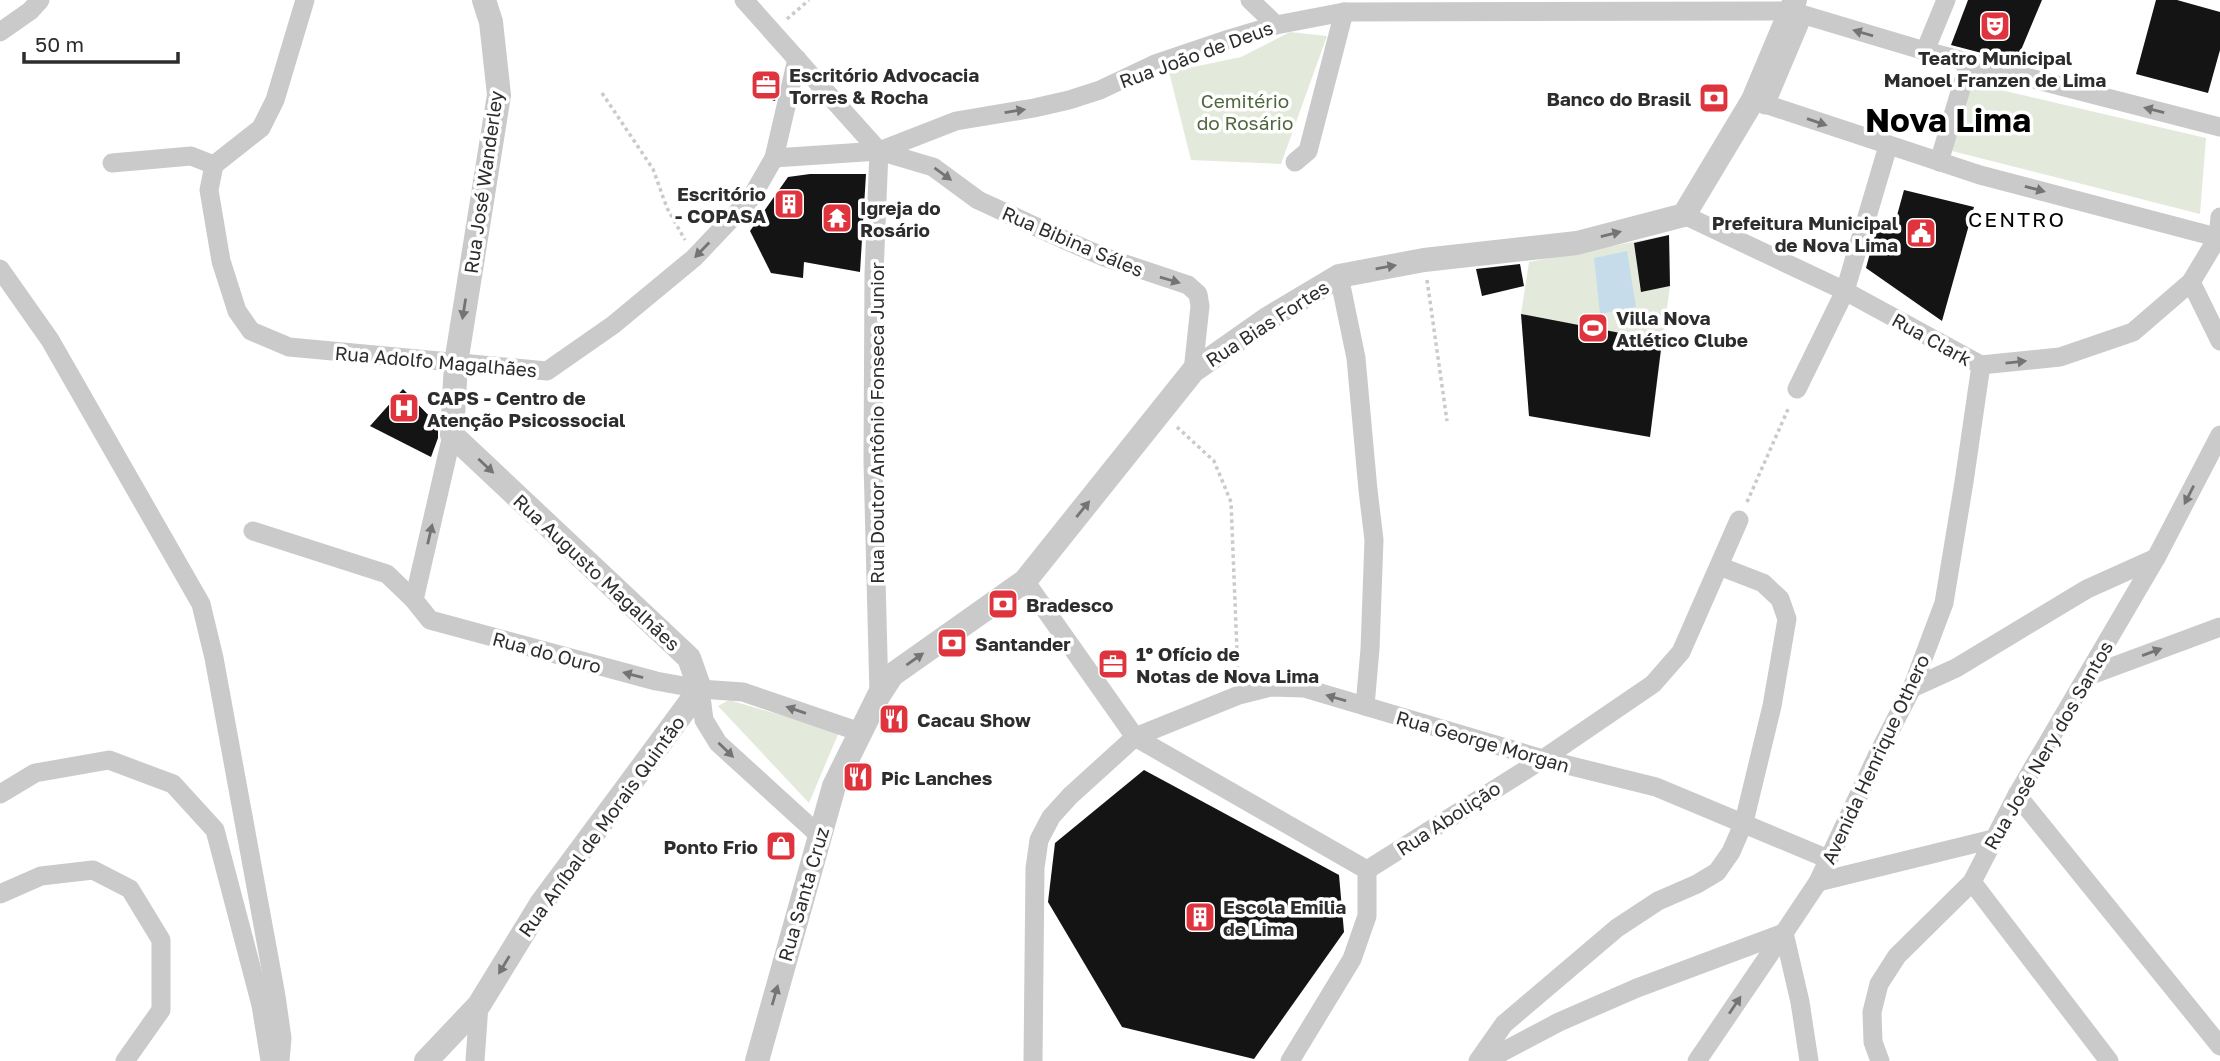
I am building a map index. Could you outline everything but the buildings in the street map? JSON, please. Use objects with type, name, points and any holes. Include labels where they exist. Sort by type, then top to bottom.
[{"type":"street","points":[[0,32],[30,11],[40,0]]},
{"type":"street","points":[[112,163],[191,156],[214,165],[261,128],[275,100],[305,0]]},
{"type":"street","name":"Rua José Wanderley","points":[[456,363],[499,95],[491,22],[484,0]]},
{"type":"street","points":[[744,0],[879,151]]},
{"type":"street","points":[[1250,0],[1276,25]]},
{"type":"street","points":[[1925,51],[1946,0]]},
{"type":"street","points":[[1685,215],[1759,102],[1796,9]]},
{"type":"street","name":"Rua João de Deus","points":[[879,151],[956,121],[1069,100],[1100,90],[1155,64],[1228,39],[1276,25],[1344,12],[1796,9],[1925,51],[2220,127]]},
{"type":"street","points":[[1295,162],[1308,151],[1344,12]]},
{"type":"street","name":"Rua Adolfo Magalhães","points":[[214,165],[209,190],[221,261],[237,311],[251,331],[289,347],[547,371],[613,325],[694,258],[751,198],[774,158],[797,59]]},
{"type":"street","points":[[1938,162],[1969,62]]},
{"type":"street","points":[[1759,102],[1980,175],[2219,237]]},
{"type":"street","points":[[1797,389],[1845,291],[1888,146]]},
{"type":"street","points":[[774,158],[879,151]]},
{"type":"street","name":"Rua Bibina Sáles","points":[[879,151],[933,167],[978,200],[1104,257],[1188,285],[1198,294],[1200,306],[1193,371]]},
{"type":"street","name":"Rua Doutor Antônio Fonseca Junior","points":[[879,151],[874,274],[873,448],[879,695]]},
{"type":"street","name":"Rua Bias Fortes","points":[[860,732],[892,675],[1026,581],[1193,371],[1267,319],[1339,276],[1424,260],[1577,243],[1685,215]]},
{"type":"street","name":"Rua Clark","points":[[1685,215],[1845,291],[1981,365],[2060,358],[2133,332],[2192,282],[2219,237],[2220,217]]},
{"type":"street","points":[[0,269],[50,340],[201,604],[214,658],[276,996],[282,1038],[280,1061]]},
{"type":"street","points":[[1339,276],[1356,358],[1374,540],[1365,706]]},
{"type":"street","points":[[2192,282],[2220,341]]},
{"type":"street","points":[[414,600],[452,435],[456,363]]},
{"type":"street","name":"Avenida Henrique Othero","points":[[1697,1061],[1818,882],[1912,688],[1944,603],[1981,365]]},
{"type":"street","name":"Rua Augusto Magalhães","points":[[452,435],[689,658],[699,689],[704,720],[718,743],[820,836]]},
{"type":"street","name":"Rua José Nery dos Santos","points":[[1877,1052],[1871,1012],[1879,984],[1897,956],[1972,882],[2017,795],[2156,558],[2220,435]]},
{"type":"street","name":"Rua Abolição","points":[[1367,870],[1543,759],[1653,684],[1681,652],[1739,520]]},
{"type":"street","name":"Rua do Ouro","points":[[253,531],[387,574],[430,620],[656,681],[699,689],[743,692],[860,732]]},
{"type":"street","points":[[1912,688],[1956,668],[2087,589],[2156,558]]},
{"type":"street","points":[[1479,1061],[1504,1024],[1617,928],[1658,901],[1717,872],[1731,852],[1744,822],[1772,706],[1787,619],[1780,599],[1763,583],[1719,566]]},
{"type":"street","points":[[1026,581],[1135,737],[1367,870],[1367,916],[1352,959],[1290,1061]]},
{"type":"street","points":[[2088,676],[2220,627]]},
{"type":"street","name":"Rua George Morgan","points":[[1135,737],[1239,695],[1271,687],[1304,688],[1543,759],[1656,787],[1828,859]]},
{"type":"street","name":"Rua Aníbal de Morais Quintão","points":[[426,1061],[479,1005],[541,904],[699,689]]},
{"type":"street","name":"Rua Santa Cruz","points":[[757,1061],[834,786],[860,732]]},
{"type":"street","points":[[1033,1061],[1035,868],[1039,840],[1051,817],[1070,796],[1135,737]]},
{"type":"street","points":[[0,794],[35,773],[109,760],[173,784],[215,830],[261,1005],[270,1061]]},
{"type":"street","points":[[2017,795],[2220,1046]]},
{"type":"street","points":[[1818,882],[1993,838]]},
{"type":"street","points":[[0,894],[41,876],[93,870],[130,889],[161,940],[161,1010],[125,1061]]},
{"type":"street","points":[[1972,882],[2109,1061]]},
{"type":"street","points":[[1485,1061],[1559,1022],[1637,988],[1784,933],[1800,1002],[1809,1061]]},
{"type":"street","points":[[475,1061],[479,1005]]},
{"type":"path","points":[[773,32],[809,0]]},
{"type":"path","points":[[602,93],[653,169],[667,208],[694,258]]},
{"type":"path","points":[[1424,260],[1447,421]]},
{"type":"path","points":[[1739,520],[1797,389]]},
{"type":"path","points":[[1161,412],[1214,461],[1231,502],[1239,695]]},
{"type":"green space","name":"Cemitério do Rosário","points":[[1290,32],[1327,36],[1281,164],[1191,160],[1169,72],[1241,57]]},
{"type":"green space","points":[[1971,83],[2206,138],[2200,214],[1952,151]]},
{"type":"green space","name":"Villa Nova Atlético Clube","points":[[1669,235],[1670,286],[1650,437],[1529,416],[1521,314],[1529,262]]},
{"type":"green space","points":[[729,700],[839,732],[809,803],[718,706]]},
{"type":"water","points":[[1627,251],[1636,307],[1600,314],[1594,258]]},
{"type":"place","name":"Teatro Municipal Manoel Franzen de Lima","points":[[1995,26]]},
{"type":"place","name":"Escritório Advocacia Torres & Rocha","points":[[766,85]]},
{"type":"place","name":"Banco do Brasil","points":[[1714,98]]},
{"type":"place","name":"Escritório - COPASA","points":[[789,204]]},
{"type":"place","name":"Igreja do Rosário","points":[[837,218]]},
{"type":"place","name":"Prefeitura Municipal de Nova Lima","points":[[1921,233]]},
{"type":"place","name":"Villa Nova Atlético Clube","points":[[1593,328]]},
{"type":"place","name":"CAPS - Centro de Atenção Psicossocial","points":[[404,408]]},
{"type":"place","name":"Bradesco","points":[[1003,604]]},
{"type":"place","name":"Santander","points":[[952,643]]},
{"type":"place","name":"1º Ofício de Notas de Nova Lima","points":[[1113,664]]},
{"type":"place","name":"Cacau Show","points":[[894,719]]},
{"type":"place","name":"Pic Lanches","points":[[858,777]]},
{"type":"place","name":"Ponto Frio","points":[[781,846]]},
{"type":"place","name":"Escola Emilia de Lima","points":[[1200,917]]},
{"type":"district","name":"Nova Lima","points":[[1948,119]]},
{"type":"district","name":"CENTRO","points":[[2017,219]]}]
